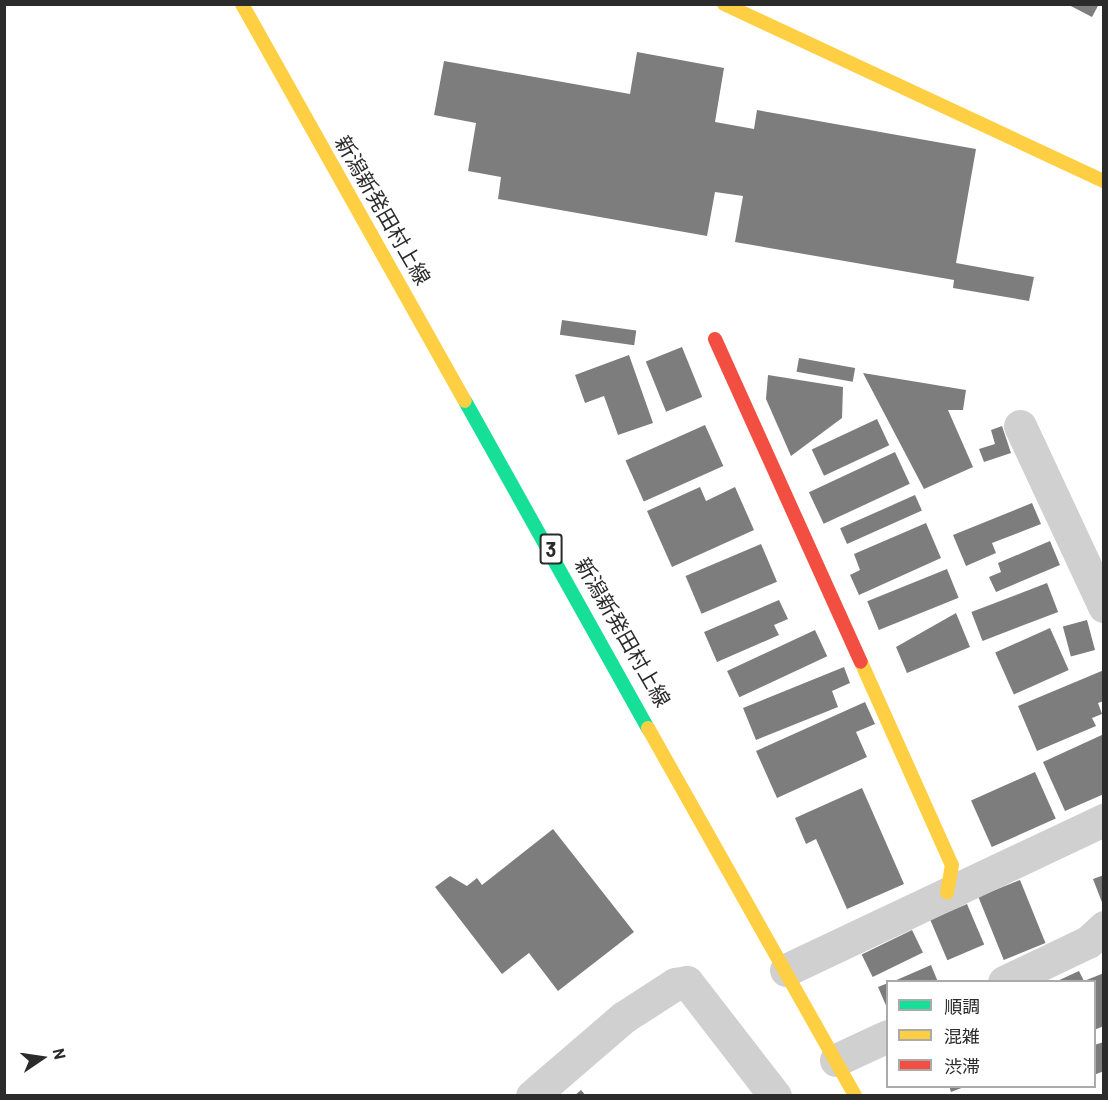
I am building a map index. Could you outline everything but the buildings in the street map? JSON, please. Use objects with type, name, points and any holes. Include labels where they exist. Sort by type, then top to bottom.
[{"type":"main road","name":"新潟新発田村上線","points":[[242,4],[855,1095]]},
{"type":"main road","points":[[724,4],[1104,181]]},
{"type":"main road","points":[[716,339],[952,865],[947,893]]},
{"type":"street","points":[[1020,426],[1104,606]]},
{"type":"street","points":[[786,969],[1104,820]]},
{"type":"street","points":[[1006,980],[1088,942],[1104,927]]},
{"type":"street","points":[[532,1095],[624,1017],[675,984],[687,982],[775,1095]]},
{"type":"street","points":[[836,1060],[886,1037]]},
{"type":"traffic: fast","points":[[465,401],[648,728]]},
{"type":"traffic: slow","points":[[242,4],[465,401]]},
{"type":"traffic: slow","points":[[724,4],[1104,181]]},
{"type":"traffic: slow","points":[[861,662],[952,865],[947,893]]},
{"type":"traffic: slow","points":[[648,728],[855,1096]]},
{"type":"traffic: jam","points":[[715,339],[861,662]]}]
